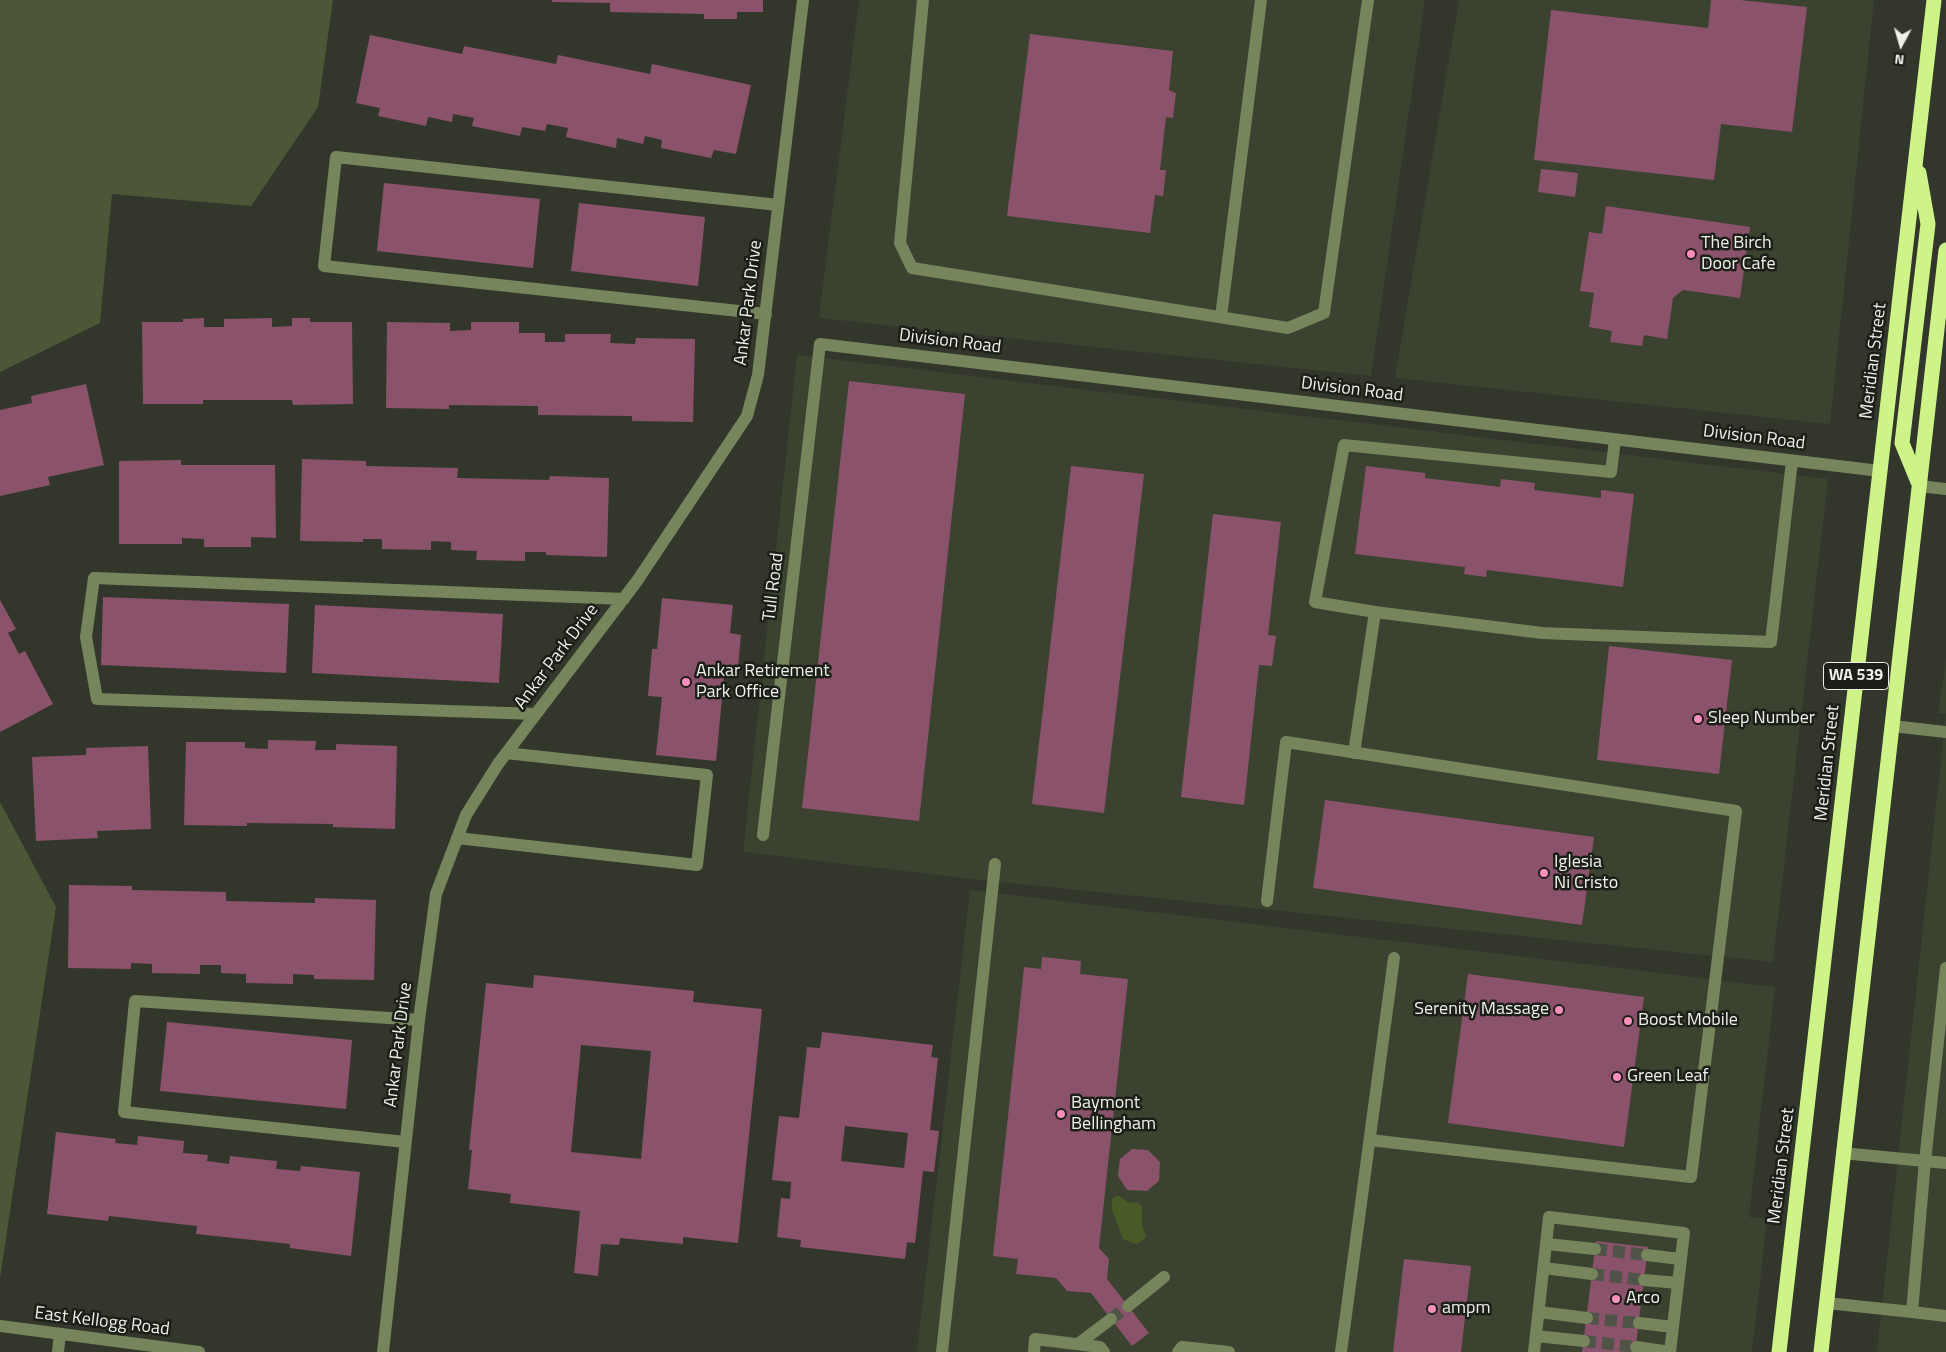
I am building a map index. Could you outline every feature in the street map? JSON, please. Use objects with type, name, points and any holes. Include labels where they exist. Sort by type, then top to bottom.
[{"type":"highway","name":"Meridian Street","points":[[1779,1352],[1934,0]]},
{"type":"highway","points":[[1916,156],[1928,224],[1902,443],[1919,486]]},
{"type":"highway","name":"WA 539","points":[[1821,1352],[1842,1153],[1946,250]]},
{"type":"street","name":"Ankar Park Drive","points":[[383,1352],[419,1020],[436,894],[466,815],[506,753],[624,599],[747,416],[758,375],[802,0]]},
{"type":"street","points":[[922,0],[900,243],[912,268],[1288,328],[1324,313],[1368,0]]},
{"type":"street","points":[[1221,317],[1261,0]]},
{"type":"street","points":[[766,314],[324,266],[336,157],[778,205]]},
{"type":"street","name":"Division Road","points":[[820,344],[1880,471]]},
{"type":"street","name":"Tull Road","points":[[763,835],[820,344]]},
{"type":"street","points":[[1615,440],[1612,472],[1344,445],[1315,602],[1375,612],[1542,633],[1771,642],[1792,460]]},
{"type":"street","points":[[1919,486],[1946,489]]},
{"type":"street","points":[[536,714],[97,699],[86,637],[94,578],[624,599]]},
{"type":"street","points":[[1354,753],[1375,612]]},
{"type":"street","points":[[1892,726],[1946,732]]},
{"type":"street","points":[[1267,901],[1286,742],[1736,811],[1691,1177],[1370,1140]]},
{"type":"street","points":[[457,838],[697,865],[707,775],[506,753]]},
{"type":"street","points":[[942,1352],[995,864]]},
{"type":"street","points":[[1341,1352],[1394,958]]},
{"type":"street","points":[[1912,1312],[1925,1161],[1946,968]]},
{"type":"street","points":[[405,1142],[124,1112],[135,1001],[419,1020]]},
{"type":"street","points":[[1842,1153],[1946,1163]]},
{"type":"street","points":[[1534,1352],[1550,1217],[1684,1233],[1670,1352],[1636,1347]]},
{"type":"street","points":[[1547,1244],[1595,1249]]},
{"type":"street","points":[[1647,1255],[1680,1259]]},
{"type":"street","points":[[1544,1268],[1592,1274]]},
{"type":"street","points":[[1128,1306],[1164,1278]]},
{"type":"street","points":[[1644,1280],[1678,1283]]},
{"type":"street","points":[[1827,1303],[1946,1316]]},
{"type":"street","points":[[1539,1312],[1587,1318]]},
{"type":"street","points":[[1078,1344],[1111,1319]]},
{"type":"street","points":[[1639,1323],[1673,1327]]},
{"type":"street","name":"East Kellogg Road","points":[[0,1326],[199,1352]]},
{"type":"street","points":[[58,1352],[60,1334]]},
{"type":"street","points":[[1536,1336],[1584,1341]]},
{"type":"street","points":[[1034,1352],[1035,1338],[1100,1347],[1104,1352]]},
{"type":"street","points":[[1178,1352],[1182,1347],[1229,1352]]},
{"type":"shaded area","points":[[0,0],[333,0],[318,107],[251,206],[112,194],[100,323],[0,372]]},
{"type":"shaded area","points":[[859,0],[1425,0],[1371,376],[819,318]]},
{"type":"shaded area","points":[[1459,0],[1874,0],[1830,424],[1395,378]]},
{"type":"shaded area","points":[[797,355],[1828,479],[1773,962],[972,879],[743,852]]},
{"type":"shaded area","points":[[1946,660],[1946,714],[1938,713]]},
{"type":"shaded area","points":[[1946,714],[1946,1352],[1877,1352]]},
{"type":"shaded area","points":[[0,802],[56,907],[0,1278]]},
{"type":"shaded area","points":[[970,890],[1775,987],[1749,1217],[1767,1219],[1752,1352],[917,1352]]},
{"type":"shaded area","points":[[1115,1196],[1142,1206],[1142,1225],[1146,1236],[1142,1241],[1136,1244],[1123,1239],[1112,1210],[1112,1199]]},
{"type":"building","points":[[552,0],[763,0],[763,12],[737,12],[737,19],[704,19],[704,14],[610,12],[610,3],[552,2]]},
{"type":"building","points":[[1711,0],[1740,0],[1807,7],[1792,132],[1721,124],[1714,180],[1534,160],[1551,10],[1708,28]]},
{"type":"building","points":[[1030,34],[1173,51],[1169,90],[1176,93],[1173,118],[1166,117],[1160,170],[1166,170],[1163,196],[1155,195],[1150,233],[1007,216]]},
{"type":"building","points":[[370,35],[462,54],[464,46],[556,64],[558,55],[650,74],[652,64],[751,85],[736,154],[714,150],[711,158],[661,148],[662,140],[645,136],[643,144],[617,138],[616,148],[566,137],[568,128],[547,124],[545,131],[522,127],[520,136],[472,126],[474,118],[453,114],[452,122],[428,117],[426,126],[378,116],[380,108],[356,103]]},
{"type":"building","points":[[1541,169],[1578,173],[1575,197],[1538,192]]},
{"type":"building","points":[[384,183],[540,199],[533,268],[377,251]]},
{"type":"building","points":[[579,203],[705,217],[698,286],[571,271]]},
{"type":"building","points":[[1606,206],[1750,227],[1740,298],[1683,290],[1673,298],[1667,339],[1644,335],[1642,346],[1610,342],[1612,331],[1589,327],[1594,293],[1580,291],[1589,232],[1602,234]]},
{"type":"building","points":[[204,318],[204,327],[224,327],[224,319],[272,318],[272,327],[292,326],[292,318],[310,318],[310,322],[352,322],[353,404],[293,405],[292,400],[203,400],[203,404],[143,404],[142,322],[183,322],[183,319]]},
{"type":"building","points":[[387,322],[450,323],[450,331],[471,330],[471,322],[519,322],[519,333],[545,333],[545,342],[565,342],[565,334],[611,334],[610,343],[635,344],[636,338],[695,339],[693,422],[632,421],[632,416],[538,415],[538,406],[449,405],[449,409],[386,408]]},
{"type":"building","points":[[849,381],[965,394],[919,821],[802,808]]},
{"type":"building","points":[[86,384],[104,465],[48,477],[50,485],[0,496],[0,410],[32,403],[31,396]]},
{"type":"building","points":[[302,459],[366,461],[366,466],[458,468],[457,478],[549,480],[550,476],[609,478],[607,557],[546,555],[546,552],[525,552],[525,561],[476,560],[477,551],[451,550],[451,542],[431,541],[431,550],[382,549],[382,539],[363,539],[363,542],[300,541]]},
{"type":"building","points":[[181,460],[181,465],[275,465],[276,538],[251,537],[251,547],[204,547],[204,539],[182,538],[182,544],[119,544],[119,461]]},
{"type":"building","points":[[1071,466],[1144,474],[1104,813],[1032,804]]},
{"type":"building","points":[[1366,466],[1425,473],[1425,478],[1500,487],[1501,479],[1535,483],[1534,490],[1601,498],[1601,490],[1634,494],[1623,587],[1487,570],[1486,577],[1464,574],[1465,567],[1355,554]]},
{"type":"building","points":[[1213,514],[1281,522],[1268,635],[1276,636],[1272,666],[1259,665],[1244,805],[1181,797]]},
{"type":"building","points":[[103,597],[289,604],[286,673],[101,665]]},
{"type":"building","name":"Ankar Retirement Park Office","points":[[662,598],[733,605],[730,633],[741,635],[738,668],[725,667],[716,761],[656,755],[662,697],[648,696],[652,649],[657,649]]},
{"type":"building","points":[[0,600],[16,629],[8,633],[19,654],[25,651],[53,704],[0,732]]},
{"type":"building","points":[[315,605],[503,614],[499,683],[312,673]]},
{"type":"building","points":[[1609,646],[1732,660],[1719,774],[1597,760]]},
{"type":"building","points":[[268,740],[316,741],[315,750],[336,750],[336,744],[397,746],[395,829],[333,827],[333,824],[247,823],[247,826],[184,825],[186,742],[245,742],[245,748],[268,749]]},
{"type":"building","points":[[148,746],[151,829],[97,831],[98,838],[36,841],[32,757],[86,755],[86,748]]},
{"type":"building","points":[[1325,800],[1594,837],[1582,925],[1313,888]]},
{"type":"building","points":[[69,885],[132,886],[132,890],[226,892],[226,901],[315,903],[315,898],[376,900],[374,980],[314,979],[314,975],[293,974],[293,984],[246,983],[246,974],[221,973],[221,965],[200,965],[200,974],[152,973],[152,964],[131,963],[131,969],[68,968]]},
{"type":"building","name":"Baymont Bellingham","points":[[1042,957],[1081,961],[1080,974],[1128,979],[1099,1248],[1109,1259],[1107,1279],[1149,1333],[1132,1346],[1091,1293],[1067,1291],[1056,1278],[1016,1274],[1018,1259],[993,1256],[1024,967],[1041,969]]},
{"type":"building","points":[[1468,974],[1644,997],[1624,1147],[1448,1123]]},
{"type":"building","points":[[534,975],[694,991],[693,1002],[762,1009],[738,1243],[683,1237],[683,1244],[620,1238],[619,1245],[601,1244],[598,1276],[574,1273],[580,1211],[510,1203],[511,1194],[468,1189],[472,1150],[469,1150],[486,983],[533,988]],"holes":[[[581,1045],[651,1051],[641,1159],[571,1152]]]},
{"type":"building","points":[[167,1022],[352,1040],[346,1109],[160,1091]]},
{"type":"building","points":[[822,1032],[933,1045],[931,1057],[938,1058],[930,1130],[939,1131],[934,1172],[923,1171],[915,1243],[907,1242],[905,1259],[800,1247],[801,1240],[777,1237],[781,1198],[790,1199],[791,1182],[772,1180],[779,1116],[799,1118],[807,1047],[820,1048]],"holes":[[[845,1126],[908,1133],[904,1168],[841,1161]]]},
{"type":"building","points":[[56,1132],[116,1139],[115,1143],[137,1145],[138,1136],[184,1141],[183,1153],[208,1155],[207,1161],[229,1164],[230,1156],[277,1161],[276,1169],[300,1171],[301,1166],[360,1172],[351,1256],[290,1248],[290,1244],[196,1234],[197,1226],[109,1216],[108,1221],[47,1214]]},
{"type":"building","points":[[1132,1149],[1148,1150],[1160,1162],[1159,1181],[1147,1191],[1127,1190],[1118,1176],[1120,1159]]},
{"type":"building","name":"Arco","points":[[1596,1241],[1648,1247],[1635,1352],[1582,1352]]},
{"type":"building","name":"ampm","points":[[1404,1259],[1471,1266],[1461,1352],[1393,1352]]},
{"type":"tunnel","points":[[1595,1249],[1647,1255]]},
{"type":"tunnel","points":[[1592,1274],[1644,1280]]},
{"type":"tunnel","points":[[1111,1319],[1128,1306]]},
{"type":"tunnel","points":[[1587,1318],[1639,1323]]},
{"type":"tunnel","points":[[1584,1341],[1636,1347]]},
{"type":"place","name":"The Birch Door Cafe","points":[[1691,254]]},
{"type":"place","name":"Ankar Retirement Park Office","points":[[686,682]]},
{"type":"place","name":"Sleep Number","points":[[1698,719]]},
{"type":"place","name":"Iglesia Ni Cristo","points":[[1544,873]]},
{"type":"place","name":"Serenity Massage","points":[[1559,1010]]},
{"type":"place","name":"Boost Mobile","points":[[1628,1021]]},
{"type":"place","name":"Green Leaf","points":[[1617,1077]]},
{"type":"place","name":"Baymont Bellingham","points":[[1061,1114]]},
{"type":"place","name":"Arco","points":[[1616,1299]]},
{"type":"place","name":"ampm","points":[[1432,1309]]}]
